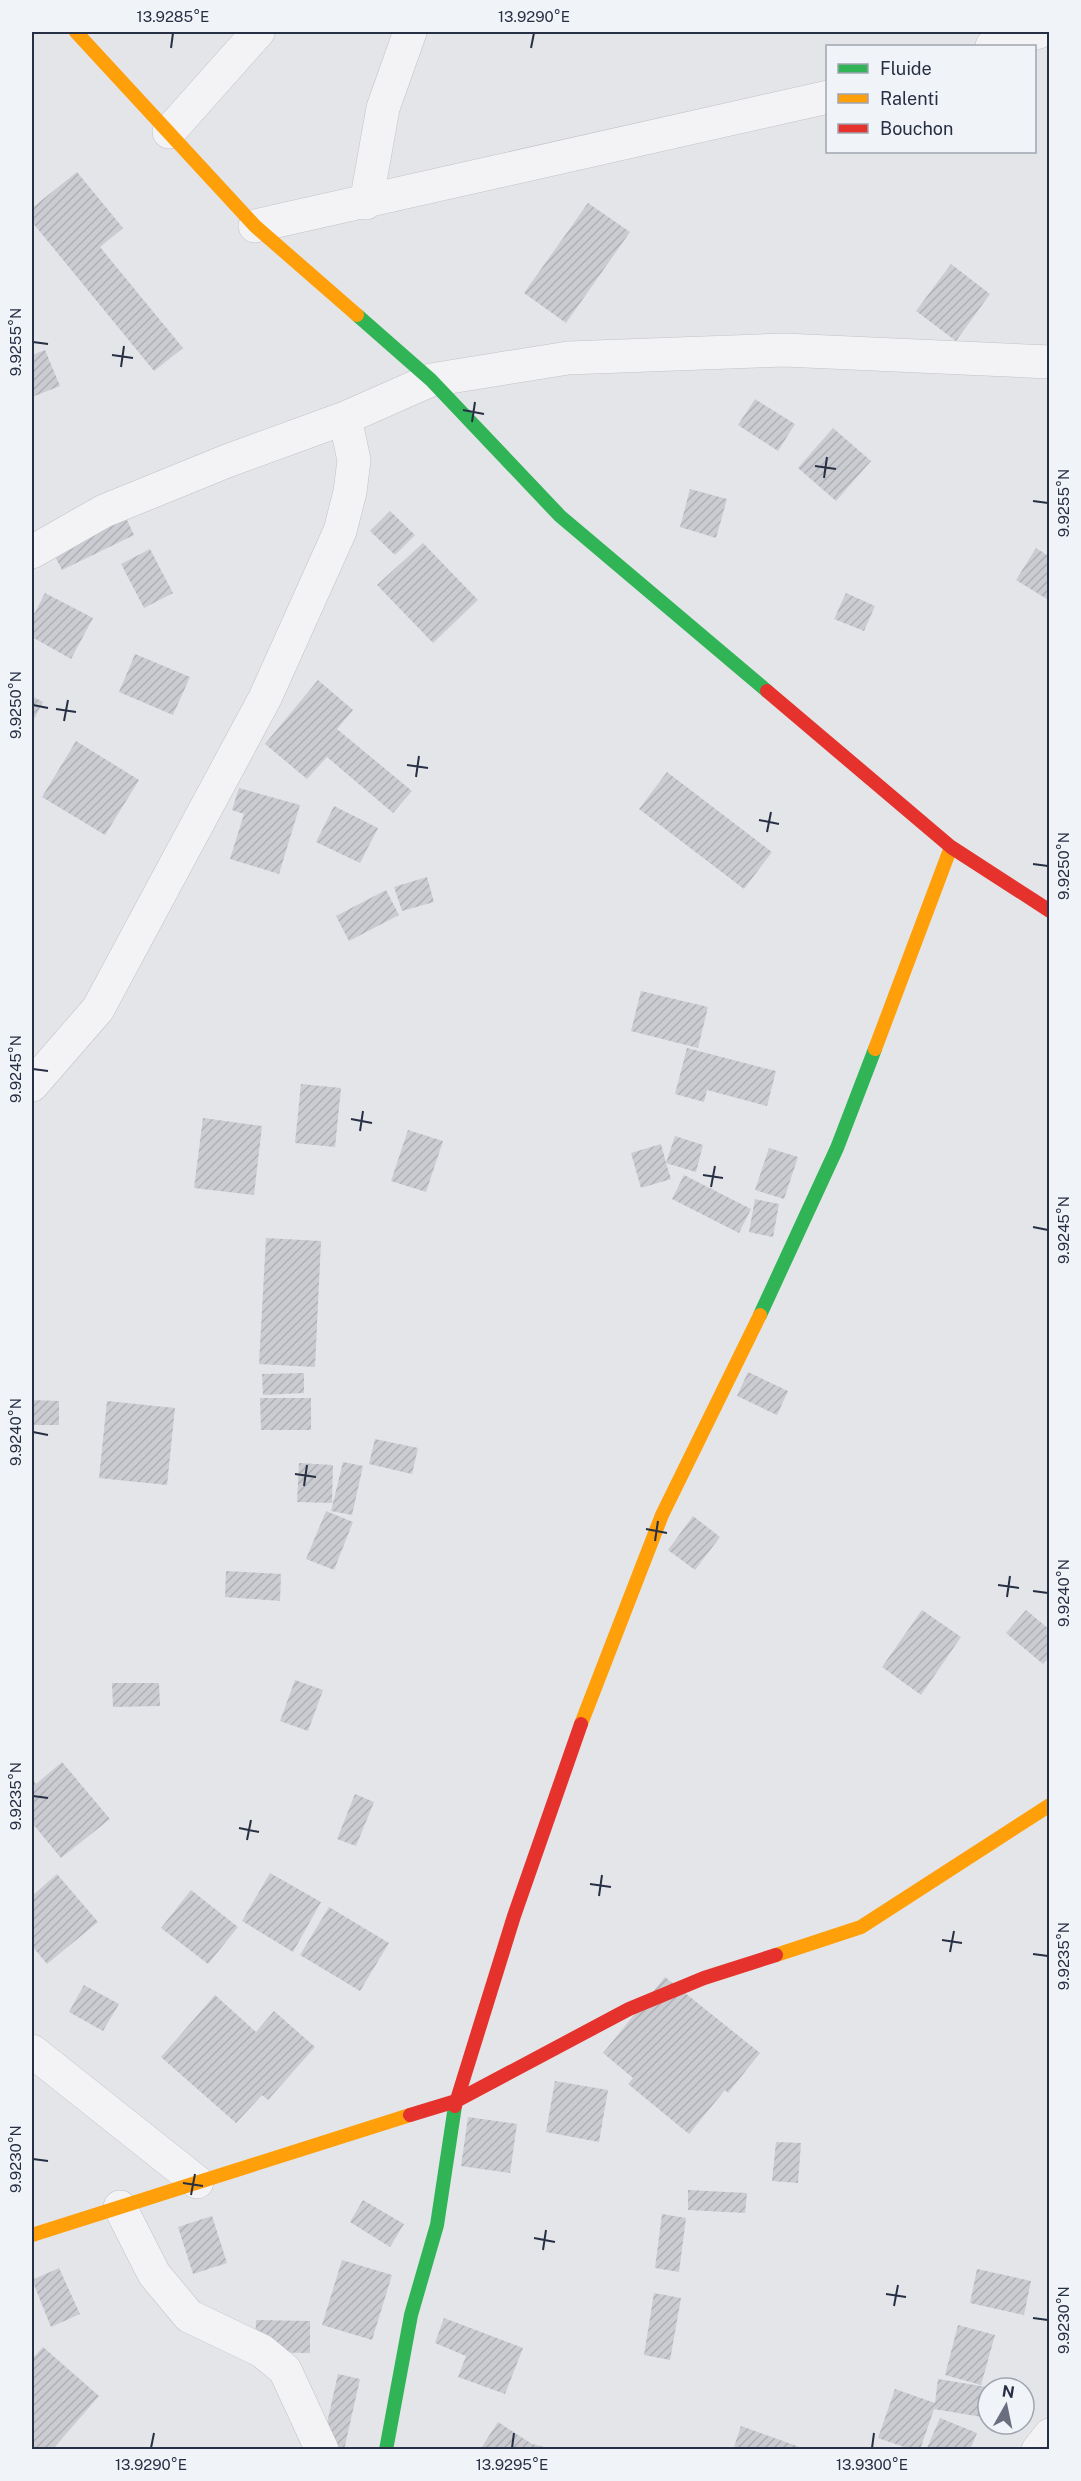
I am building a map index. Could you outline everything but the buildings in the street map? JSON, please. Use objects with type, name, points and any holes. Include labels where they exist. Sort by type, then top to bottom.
[{"type":"street","points":[[76,32],[255,226],[431,380],[560,516],[951,847],[1050,911]]},
{"type":"street","points":[[169,132],[258,32]]},
{"type":"street","points":[[366,203],[383,108],[410,32]]},
{"type":"street","points":[[995,45],[1039,32]]},
{"type":"street","points":[[255,226],[366,203],[826,97]]},
{"type":"street","points":[[32,552],[104,511],[227,461],[345,418],[431,380],[568,358],[784,350],[1050,362]]},
{"type":"street","points":[[32,1085],[98,1010],[265,698],[340,531],[350,492],[354,460],[345,418]]},
{"type":"street","points":[[386,2450],[411,2315],[437,2224],[456,2101],[514,1916],[568,1761],[662,1515],[747,1343],[837,1148],[951,847]]},
{"type":"street","points":[[32,2235],[456,2101],[629,2008],[704,1978],[861,1927],[1050,1805]]},
{"type":"street","points":[[32,2051],[197,2182]]},
{"type":"street","points":[[120,2207],[154,2274],[189,2316],[262,2351],[285,2370],[322,2450]]},
{"type":"street","points":[[1038,2450],[1050,2435]]},
{"type":"traffic: fast","points":[[357,315],[431,380],[560,516],[767,691]]},
{"type":"traffic: fast","points":[[760,1315],[837,1148],[875,1049]]},
{"type":"traffic: fast","points":[[386,2450],[411,2315],[437,2225],[455,2106]]},
{"type":"traffic: slow","points":[[76,32],[255,226],[357,315]]},
{"type":"traffic: slow","points":[[875,1049],[951,847]]},
{"type":"traffic: slow","points":[[581,1724],[662,1515],[760,1315]]},
{"type":"traffic: slow","points":[[776,1955],[861,1927],[1050,1805]]},
{"type":"traffic: slow","points":[[32,2235],[410,2115]]},
{"type":"traffic: jam","points":[[767,691],[951,847],[1050,911]]},
{"type":"traffic: jam","points":[[455,2106],[514,1916],[581,1724]]},
{"type":"traffic: jam","points":[[410,2115],[456,2101],[629,2009],[704,1978],[776,1955]]}]
